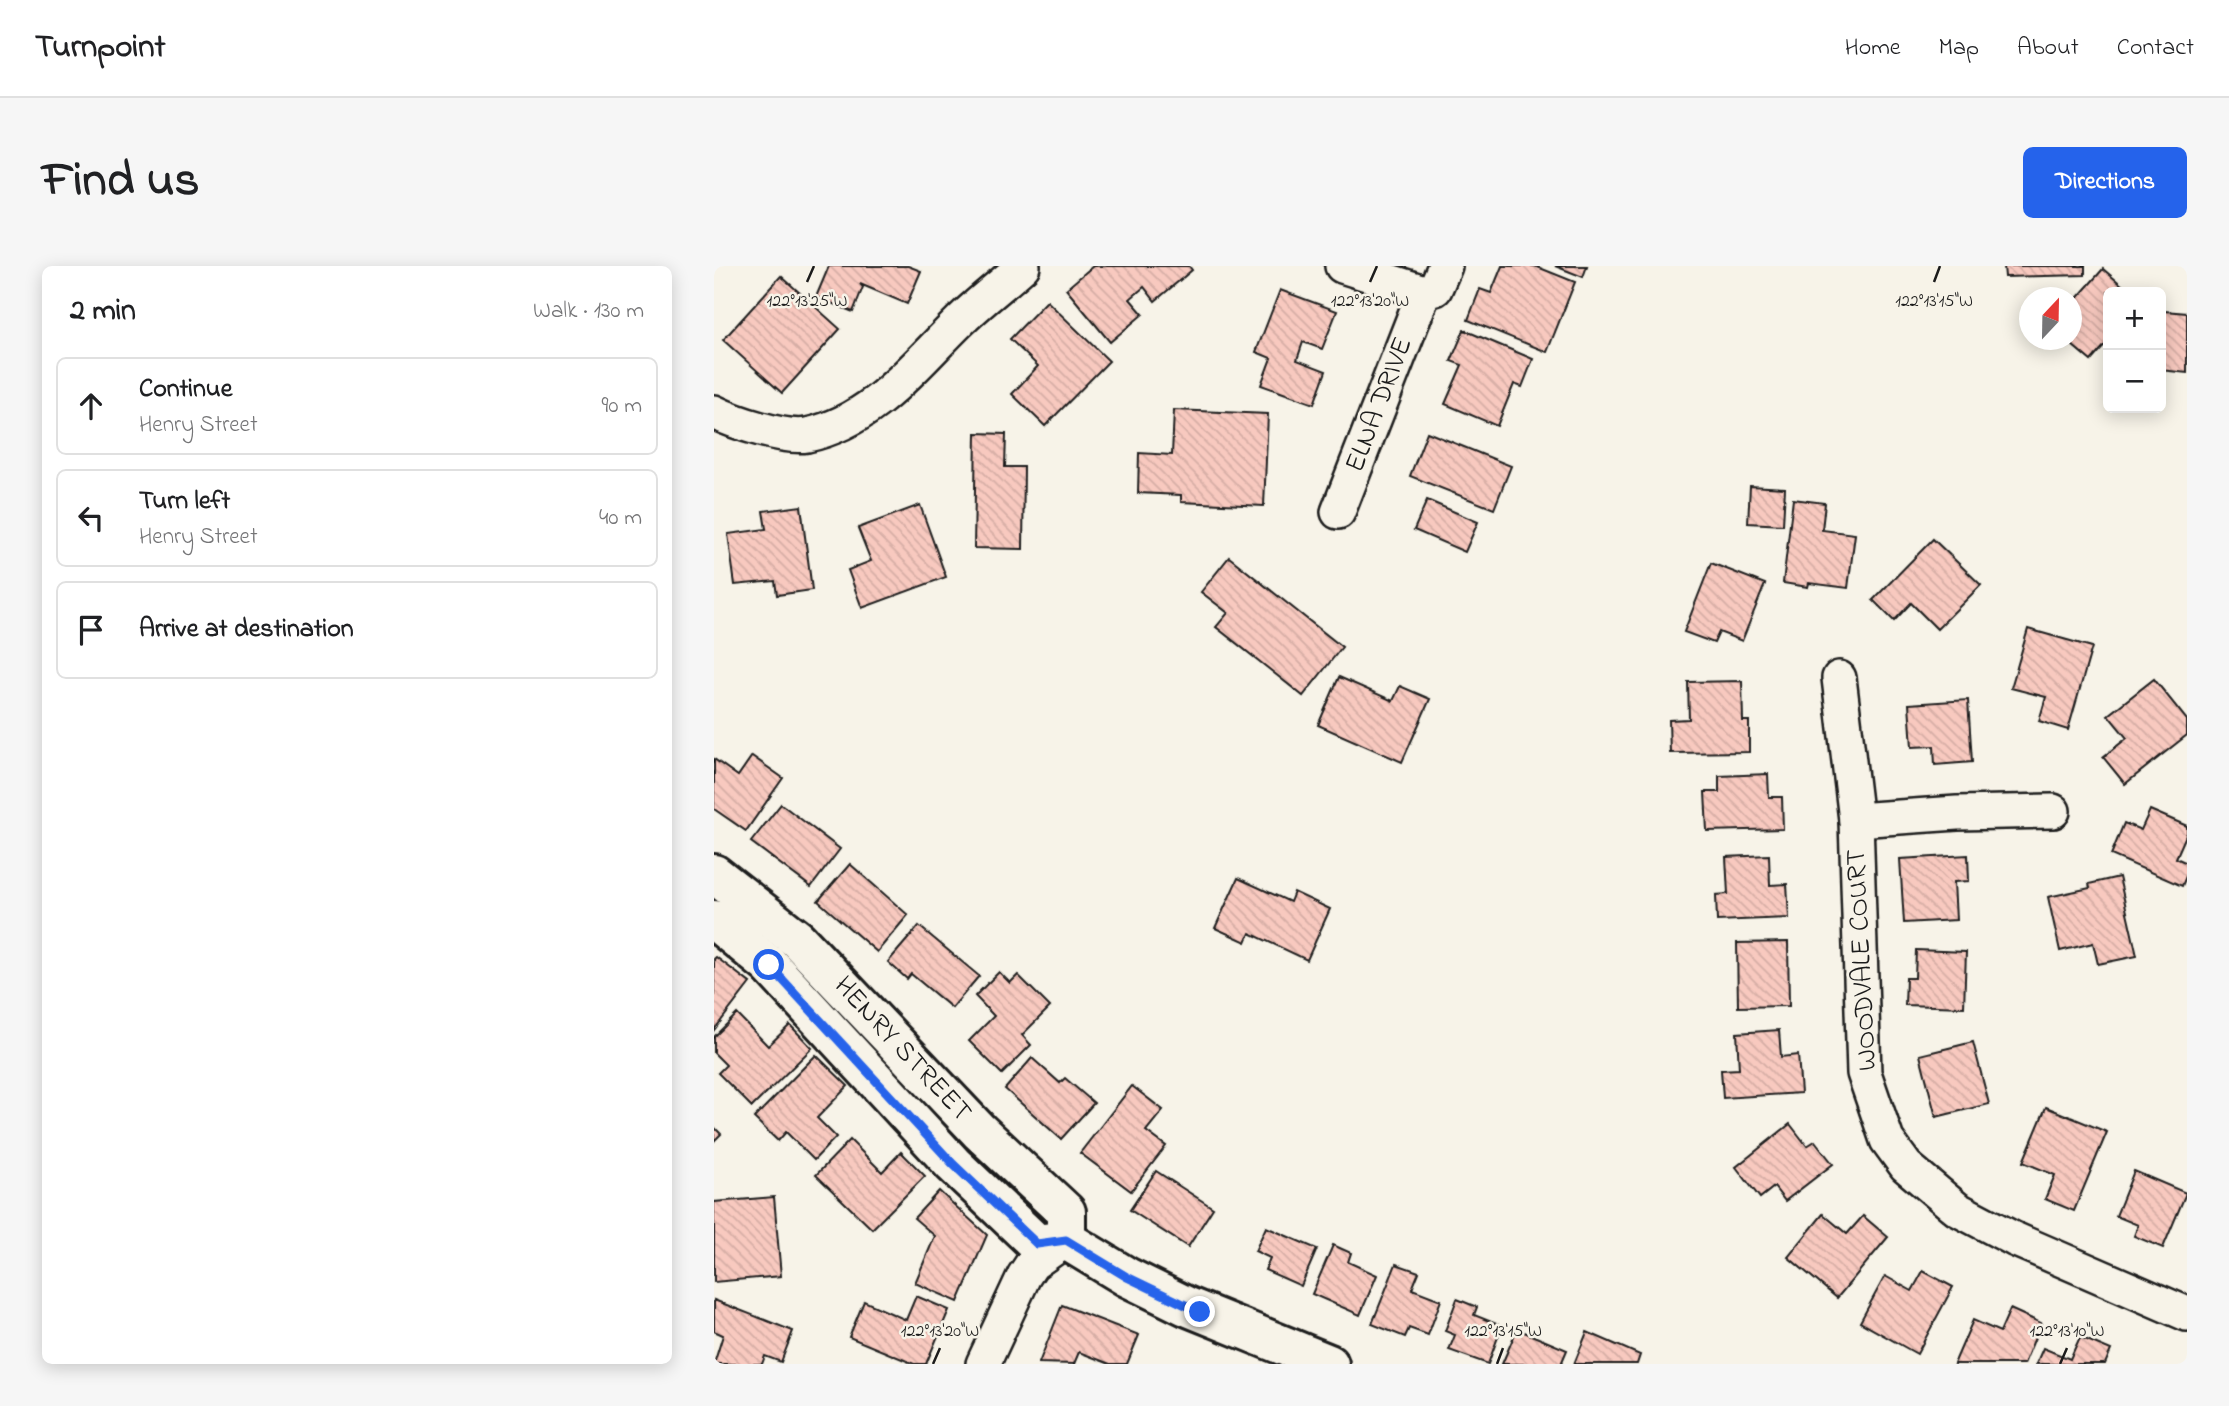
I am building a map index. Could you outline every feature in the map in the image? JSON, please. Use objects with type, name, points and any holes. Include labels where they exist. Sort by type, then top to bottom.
[{"type":"street","points":[[714,412],[772,432],[805,435],[858,416],[887,395],[961,320],[1023,266]]},
{"type":"street","points":[[1342,266],[1424,292]]},
{"type":"street","name":"ELNA DRIVE","points":[[1338,512],[1424,292],[1435,289],[1444,266]]},
{"type":"street","name":"WOODVALE COURT","points":[[1839,678],[1856,820],[1864,1073],[1887,1140],[1906,1166],[1957,1209],[2014,1239],[2187,1314]]},
{"type":"street","points":[[1856,820],[1957,813],[2053,811]]},
{"type":"street","name":"HENRY STREET","points":[[714,874],[797,939],[979,1131],[1066,1212],[1066,1240],[1037,1244],[953,1164],[769,965],[714,920]]},
{"type":"street","points":[[983,1364],[1032,1264],[1066,1240],[1127,1277],[1186,1306],[1329,1364]]},
{"type":"building","points":[[829,266],[908,266],[921,271],[907,304],[860,284],[863,287],[853,312],[816,297]]},
{"type":"building","points":[[1093,266],[1189,266],[1192,270],[1155,301],[1144,287],[1130,299],[1143,314],[1110,342],[1066,289]]},
{"type":"building","points":[[1502,266],[1535,266],[1575,282],[1547,352],[1468,320],[1480,289],[1491,293]]},
{"type":"building","points":[[1555,266],[1587,266],[1583,277]]},
{"type":"building","points":[[2004,266],[2085,266],[2085,275],[2005,277]]},
{"type":"building","points":[[2103,269],[2124,287],[2103,287],[2103,347],[2091,361],[2078,350],[2082,350],[2082,293]]},
{"type":"building","points":[[781,276],[840,329],[782,393],[723,340]]},
{"type":"building","points":[[1280,290],[1337,311],[1322,349],[1303,342],[1297,360],[1326,371],[1314,404],[1261,385],[1271,358],[1256,352]]},
{"type":"building","points":[[1047,301],[1109,361],[1045,426],[1012,394],[1038,366],[1010,339]]},
{"type":"building","points":[[2166,311],[2187,313],[2187,373],[2166,371]]},
{"type":"building","points":[[1464,330],[1533,359],[1522,387],[1514,384],[1497,426],[1445,404],[1462,365],[1451,361]]},
{"type":"building","points":[[1174,410],[1268,414],[1264,506],[1181,502],[1181,495],[1138,493],[1139,453],[1172,455]]},
{"type":"building","points":[[1427,432],[1511,466],[1494,509],[1410,476]]},
{"type":"building","points":[[976,433],[1006,434],[1005,467],[1024,467],[1023,549],[974,548]]},
{"type":"building","points":[[1750,486],[1785,488],[1783,525],[1748,523]]},
{"type":"building","points":[[1793,499],[1825,503],[1822,530],[1855,534],[1848,588],[1783,583]]},
{"type":"building","points":[[1427,500],[1478,522],[1465,552],[1414,530]]},
{"type":"building","points":[[920,505],[946,577],[862,608],[848,570],[871,561],[858,528]]},
{"type":"building","points":[[801,506],[812,590],[777,595],[775,581],[735,585],[728,534],[766,529],[763,511]]},
{"type":"building","points":[[1933,539],[1981,585],[1937,629],[1911,603],[1894,621],[1873,600]]},
{"type":"building","points":[[1229,557],[1342,647],[1303,696],[1216,627],[1228,613],[1201,592]]},
{"type":"building","points":[[1711,563],[1765,584],[1742,641],[1719,632],[1714,643],[1684,632]]},
{"type":"building","points":[[2028,629],[2092,647],[2068,730],[2039,721],[2046,697],[2011,688]]},
{"type":"building","points":[[1339,677],[1393,701],[1400,686],[1430,699],[1402,762],[1318,725]]},
{"type":"building","points":[[2154,679],[2187,720],[2187,735],[2125,784],[2103,757],[2127,738],[2108,715]]},
{"type":"building","points":[[1742,681],[1743,721],[1749,721],[1749,752],[1670,753],[1669,720],[1689,719],[1688,682]]},
{"type":"building","points":[[1968,700],[1972,762],[1935,765],[1934,746],[1912,747],[1909,704]]},
{"type":"building","points":[[752,756],[783,778],[746,831],[714,809],[714,759],[738,776]]},
{"type":"building","points":[[1768,774],[1769,797],[1782,797],[1783,829],[1707,831],[1705,792],[1719,792],[1719,776]]},
{"type":"building","points":[[781,804],[840,849],[811,887],[751,842]]},
{"type":"building","points":[[2150,810],[2187,826],[2187,833],[2176,858],[2187,863],[2187,874],[2182,886],[2111,855],[2124,823],[2141,830]]},
{"type":"building","points":[[1769,855],[1770,885],[1787,884],[1789,918],[1717,921],[1716,895],[1728,894],[1726,857]]},
{"type":"building","points":[[1968,855],[1969,881],[1954,882],[1956,920],[1904,923],[1900,859]]},
{"type":"building","points":[[850,864],[908,915],[877,952],[818,901]]},
{"type":"building","points":[[2119,877],[2137,956],[2098,964],[2093,943],[2060,951],[2048,897],[2090,888],[2089,884]]},
{"type":"building","points":[[1238,878],[1290,902],[1294,892],[1330,909],[1307,960],[1250,933],[1246,942],[1215,928]]},
{"type":"building","points":[[919,926],[979,976],[952,1008],[911,974],[907,979],[888,962]]},
{"type":"building","points":[[1788,942],[1789,1006],[1738,1007],[1737,943]]},
{"type":"building","points":[[1916,950],[1966,952],[1964,1007],[1905,1005],[1906,978],[1915,978]]},
{"type":"building","points":[[716,957],[750,983],[714,1030],[714,959]]},
{"type":"building","points":[[999,972],[1010,983],[1018,975],[1050,1007],[1022,1035],[1031,1045],[1002,1074],[969,1041],[994,1016],[975,996]]},
{"type":"building","points":[[737,1014],[768,1046],[790,1025],[812,1048],[752,1107],[718,1073],[726,1065],[714,1053],[714,1037]]},
{"type":"building","points":[[1779,1030],[1781,1057],[1798,1055],[1801,1093],[1723,1098],[1721,1070],[1739,1069],[1737,1033]]},
{"type":"building","points":[[1973,1042],[1989,1104],[1936,1117],[1920,1055]]},
{"type":"building","points":[[816,1055],[848,1086],[817,1118],[836,1137],[814,1160],[786,1132],[778,1141],[754,1118]]},
{"type":"building","points":[[1032,1058],[1060,1083],[1065,1078],[1094,1103],[1061,1139],[1005,1089]]},
{"type":"building","points":[[1132,1086],[1163,1110],[1146,1131],[1166,1146],[1131,1191],[1080,1153]]},
{"type":"building","points":[[2046,1107],[2107,1132],[2074,1211],[2045,1199],[2055,1175],[2023,1162]]},
{"type":"building","points":[[1790,1124],[1807,1146],[1815,1141],[1833,1164],[1785,1201],[1774,1187],[1760,1198],[1736,1167]]},
{"type":"building","points":[[714,1127],[721,1134],[714,1141]]},
{"type":"building","points":[[850,1140],[882,1172],[901,1152],[925,1176],[872,1229],[816,1175]]},
{"type":"building","points":[[1156,1171],[1213,1208],[1188,1247],[1130,1210]]},
{"type":"building","points":[[2134,1171],[2186,1193],[2163,1248],[2134,1236],[2138,1225],[2116,1216]]},
{"type":"building","points":[[939,1191],[987,1235],[958,1302],[915,1283],[935,1236],[914,1218]]},
{"type":"building","points":[[774,1197],[781,1276],[714,1282],[714,1202]]},
{"type":"building","points":[[1823,1214],[1847,1234],[1863,1216],[1888,1237],[1837,1298],[1788,1257]]},
{"type":"building","points":[[1266,1227],[1317,1249],[1301,1286],[1265,1270],[1270,1258],[1255,1251]]},
{"type":"building","points":[[1333,1245],[1351,1253],[1348,1262],[1377,1275],[1360,1315],[1312,1294]]},
{"type":"building","points":[[1396,1264],[1419,1272],[1412,1289],[1441,1300],[1428,1335],[1409,1328],[1405,1337],[1372,1324]]},
{"type":"building","points":[[1923,1271],[1953,1287],[1917,1354],[1860,1322],[1885,1276],[1912,1291]]},
{"type":"building","points":[[916,1296],[949,1310],[926,1364],[914,1364],[849,1337],[864,1301],[906,1320]]},
{"type":"building","points":[[1457,1299],[1477,1307],[1474,1315],[1502,1326],[1488,1364],[1449,1350],[1455,1335],[1445,1331]]},
{"type":"building","points":[[714,1300],[793,1331],[781,1362],[765,1356],[762,1364],[714,1364],[723,1335],[714,1331]]},
{"type":"building","points":[[1062,1305],[1139,1335],[1127,1364],[1110,1364],[1079,1352],[1074,1364],[1039,1363]]},
{"type":"building","points":[[2010,1309],[2041,1323],[2024,1364],[1954,1364],[1973,1320],[2000,1332]]},
{"type":"building","points":[[1517,1329],[1567,1350],[1561,1364],[1502,1364]]},
{"type":"building","points":[[1587,1332],[1640,1355],[1637,1364],[1574,1364]]},
{"type":"building","points":[[2080,1337],[2111,1350],[2105,1364],[2036,1364],[2043,1348],[2070,1359]]},
{"type":"route","points":[[769,965],[953,1164],[1037,1244],[1066,1240],[1127,1277],[1200,1312]]}]
